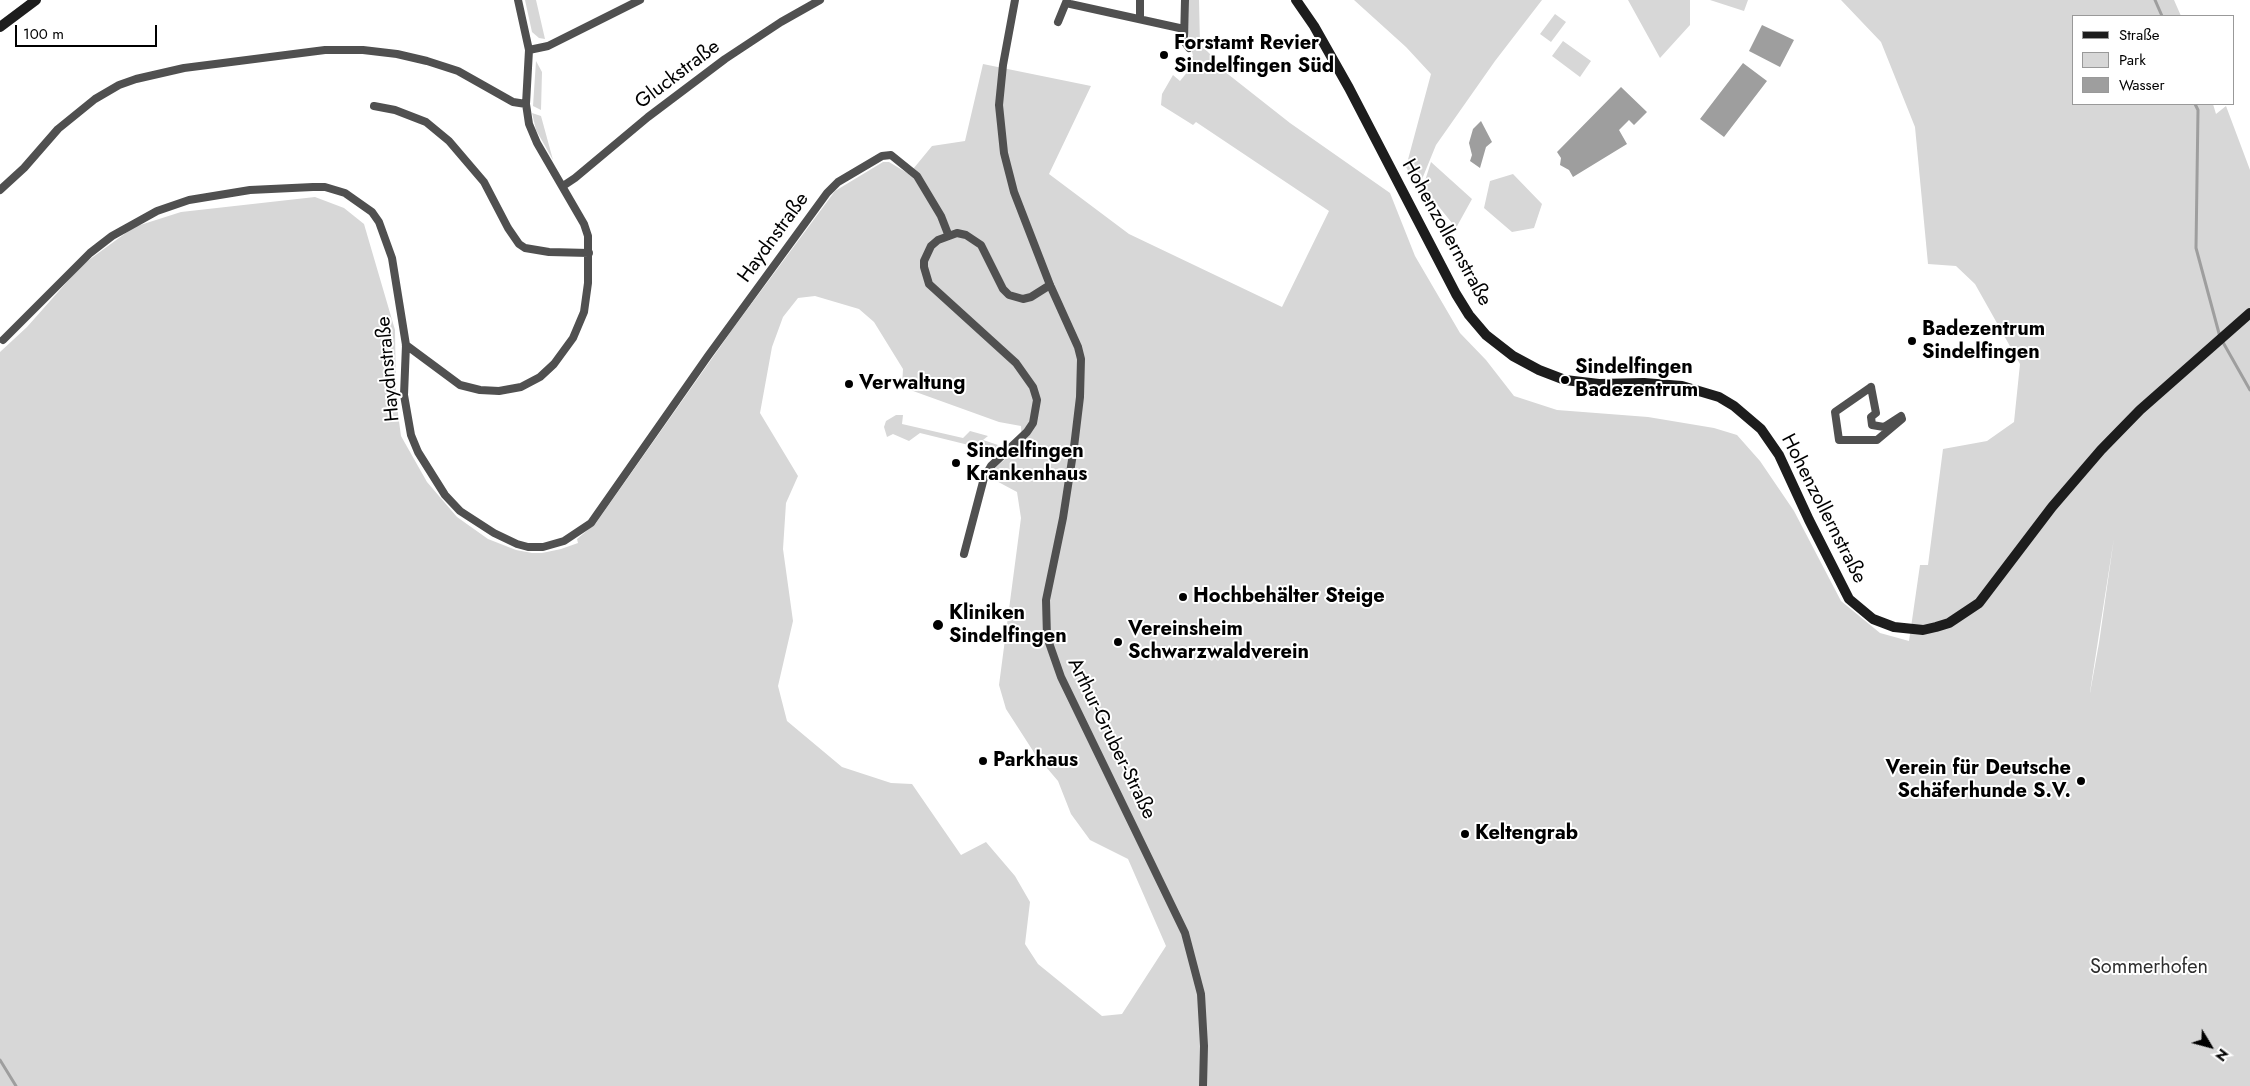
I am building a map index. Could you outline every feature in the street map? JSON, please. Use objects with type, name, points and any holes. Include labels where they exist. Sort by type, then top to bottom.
[{"type":"street","points":[[0,27],[36,0]]},
{"type":"street","points":[[406,345],[460,385],[480,390],[499,390],[530,383],[554,364],[566,350],[578,326],[587,298],[589,253],[587,230],[537,143],[529,124],[526,104],[529,50],[518,0]]},
{"type":"street","points":[[529,50],[548,46],[640,0]]},
{"type":"street","name":"Gluckstraße","points":[[563,186],[648,117],[718,64],[781,22],[820,0]]},
{"type":"street","name":"Arthur-Gruber-Straße","points":[[1015,0],[1003,65],[999,105],[1001,131],[1014,192],[1050,285],[1078,347],[1081,374],[1074,447],[1063,518],[1046,600],[1047,637],[1061,677],[1185,933],[1201,994],[1204,1046],[1203,1086]]},
{"type":"street","points":[[1140,0],[1140,20]]},
{"type":"street","points":[[1184,0],[1184,41],[1189,48]]},
{"type":"street","name":"Hohenzollernstraße","points":[[1296,0],[1314,26],[1349,88],[1456,294],[1480,328],[1513,356],[1552,375],[1584,383],[1682,386],[1718,397],[1742,411],[1761,428],[1779,455],[1812,527],[1849,599],[1862,611],[1883,623],[1907,630],[1923,630],[1949,623],[1966,613],[1992,588],[2052,507],[2101,450],[2134,416],[2250,313]]},
{"type":"street","points":[[1058,22],[1066,2],[1184,29]]},
{"type":"street","points":[[0,190],[24,168],[58,129],[95,99],[118,85],[184,68],[325,50],[364,50],[397,54],[450,68],[513,102],[526,104]]},
{"type":"street","points":[[374,106],[395,110],[426,122],[449,141],[484,182],[508,228],[519,244],[525,248],[549,252],[589,253]]},
{"type":"street","name":"Haydnstraße","points":[[3,340],[78,263],[112,236],[139,220],[189,200],[250,190],[313,187],[334,190],[352,197],[372,212],[379,222],[396,273],[406,345],[404,395],[411,435],[418,452],[445,495],[460,511],[494,533],[528,547],[553,545],[578,534],[591,523],[708,356],[827,194],[838,182],[882,156],[890,155],[917,176],[941,216],[948,234]]},
{"type":"street","points":[[964,554],[984,478],[991,466],[1027,432],[1033,423],[1037,400],[1033,386],[1016,363],[929,284],[924,267],[926,254],[938,240],[948,234],[966,235],[981,245],[1003,289],[1015,298],[1031,297],[1050,285]]},
{"type":"street","points":[[1871,387],[1876,413],[1871,416],[1872,425],[1884,428],[1901,416],[1902,419],[1877,440],[1839,440],[1835,412],[1871,387]]},
{"type":"green space","points":[[525,0],[536,0],[545,39],[539,38],[532,32]]},
{"type":"green space","name":"Sommerhofen","points":[[1189,0],[1199,0],[1200,44],[1212,56],[1210,60],[1290,123],[1390,193],[1415,256],[1460,333],[1486,360],[1514,396],[1557,410],[1648,417],[1714,428],[1737,435],[1760,461],[1794,511],[1841,601],[1880,633],[1909,641],[1920,565],[1928,565],[1943,449],[1987,441],[2014,422],[2020,364],[1975,284],[1956,266],[1928,264],[1915,127],[1881,42],[1841,0],[2174,0],[2181,15],[2072,15],[2072,105],[2213,105],[2216,114],[2226,106],[2250,170],[2250,1086],[0,1086],[0,352],[27,327],[82,265],[134,227],[181,212],[315,197],[344,208],[364,224],[395,330],[396,399],[401,436],[427,482],[457,517],[488,539],[516,550],[542,553],[578,543],[577,539],[596,523],[732,330],[835,191],[883,162],[889,162],[909,174],[932,146],[965,141],[983,64],[1091,86],[1049,174],[1129,234],[1282,307],[1329,211],[1196,122],[1193,125],[1161,105],[1162,94],[1173,75],[1180,81],[1193,65],[1186,60],[1193,56],[1188,33]],"holes":[[[815,296],[859,309],[874,322],[903,369],[902,387],[999,422],[1021,426],[1022,445],[997,466],[989,477],[1017,492],[1021,518],[999,685],[1006,709],[1035,754],[1058,781],[1071,814],[1090,840],[1128,859],[1166,946],[1122,1014],[1102,1016],[1038,964],[1025,944],[1030,902],[1015,876],[986,842],[961,855],[912,784],[891,783],[842,767],[787,721],[778,686],[793,621],[783,549],[786,503],[798,476],[760,413],[772,347],[783,317],[798,298]],[[2114,538],[2099,643],[2090,693]]]},
{"type":"green space","points":[[1354,0],[1542,0],[1495,61],[1436,145],[1418,189],[1406,167],[1431,74],[1406,47]]},
{"type":"green space","points":[[1628,0],[1690,0],[1690,25],[1660,58]]},
{"type":"green space","points":[[1710,0],[1748,0],[1744,11]]},
{"type":"green space","points":[[1555,14],[1566,22],[1551,42],[1540,34]]},
{"type":"green space","points":[[1563,41],[1591,61],[1580,77],[1552,56]]},
{"type":"green space","points":[[536,61],[542,72],[541,110],[533,106]]},
{"type":"green space","points":[[532,113],[541,116],[553,160],[536,130]]},
{"type":"green space","points":[[1431,162],[1472,199],[1456,228],[1423,187]]},
{"type":"green space","points":[[1513,174],[1542,204],[1534,228],[1512,232],[1484,208],[1490,181]]},
{"type":"green space","points":[[896,415],[903,415],[902,424],[963,438],[970,431],[988,436],[983,440],[998,445],[993,451],[920,433],[909,441],[893,434],[887,437],[884,427],[886,421]]},
{"type":"water","points":[[1762,25],[1794,40],[1780,67],[1749,51]]},
{"type":"water","points":[[1743,63],[1767,81],[1724,137],[1700,119]]},
{"type":"water","points":[[1621,87],[1647,112],[1634,125],[1629,120],[1619,130],[1627,144],[1573,177],[1569,170],[1560,165],[1561,158],[1557,152]]},
{"type":"water","points":[[1481,121],[1492,142],[1486,147],[1480,168],[1470,161],[1472,155],[1469,143],[1473,129]]},
{"type":"waterway","points":[[2155,0],[2162,15]]},
{"type":"waterway","points":[[2196,105],[2198,110],[2196,248],[2220,337],[2250,390]]},
{"type":"waterway","points":[[0,1060],[16,1086]]},
{"type":"place","name":"Forstamt Revier Sindelfingen Süd","points":[[1164,55]]},
{"type":"place","name":"Badezentrum Sindelfingen","points":[[1912,341]]},
{"type":"place","name":"Sindelfingen Badezentrum","points":[[1565,380]]},
{"type":"place","name":"Verwaltung","points":[[849,384]]},
{"type":"place","name":"Sindelfingen Krankenhaus","points":[[956,463]]},
{"type":"place","name":"Hochbehälter Steige","points":[[1183,597]]},
{"type":"place","name":"Kliniken Sindelfingen","points":[[938,625]]},
{"type":"place","name":"Vereinsheim Schwarzwaldverein","points":[[1118,642]]},
{"type":"place","name":"Parkhaus","points":[[983,761]]},
{"type":"place","name":"Verein für Deutsche Schäferhunde S.V.","points":[[2081,781]]},
{"type":"place","name":"Keltengrab","points":[[1465,834]]}]
